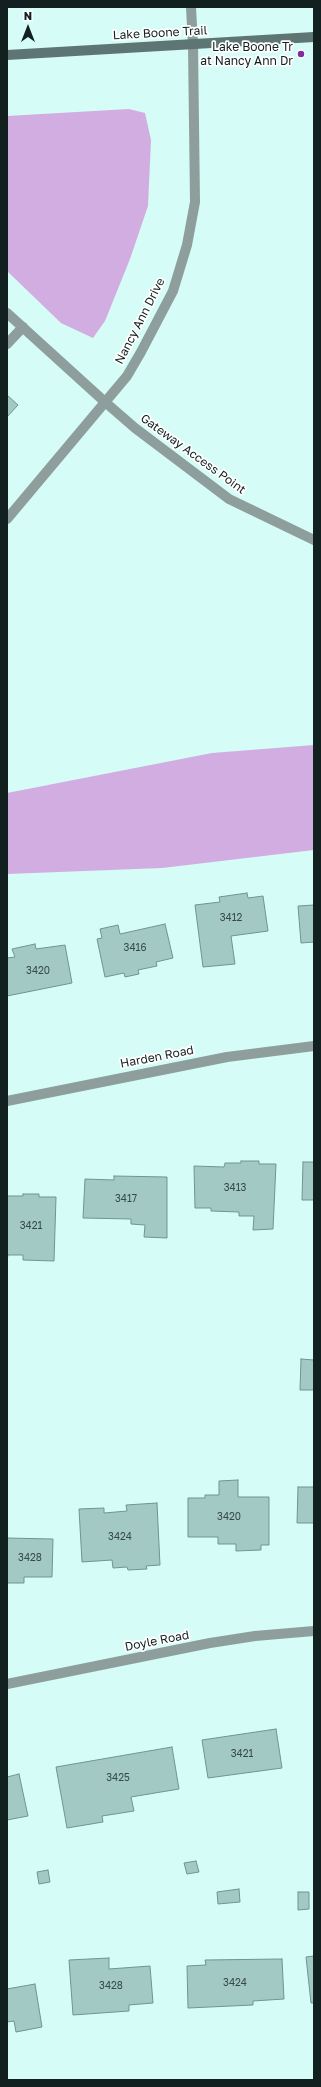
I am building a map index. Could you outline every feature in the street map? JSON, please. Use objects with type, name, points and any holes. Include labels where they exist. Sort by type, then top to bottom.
[{"type":"main road","name":"Lake Boone Trail","points":[[7,55],[314,37]]},
{"type":"street","name":"Nancy Ann Drive","points":[[7,519],[127,376],[172,291],[187,245],[195,202],[193,45],[191,7]]},
{"type":"street","name":"Gateway Access Point","points":[[7,313],[135,428],[229,499],[314,540]]},
{"type":"street","points":[[7,344],[23,327]]},
{"type":"street","name":"Harden Road","points":[[7,1100],[227,1057],[314,1046]]},
{"type":"street","name":"Doyle Road","points":[[7,1684],[255,1636],[314,1631]]},
{"type":"shaded area","points":[[129,109],[145,113],[151,140],[148,206],[130,259],[105,321],[93,338],[61,323],[7,271],[7,116]]},
{"type":"shaded area","points":[[314,745],[314,850],[162,868],[7,874],[7,793],[212,753]]},
{"type":"building","points":[[7,395],[18,405],[7,417]]},
{"type":"building","points":[[247,893],[248,898],[263,896],[268,931],[231,936],[235,964],[203,967],[195,905],[220,902],[219,897]]},
{"type":"building","points":[[314,905],[314,942],[301,943],[298,906]]},
{"type":"building","points":[[165,924],[173,958],[156,962],[157,966],[138,970],[139,974],[125,977],[124,973],[105,977],[97,939],[102,938],[100,929],[118,925],[120,934]]},
{"type":"building","points":[[35,944],[36,949],[65,945],[72,983],[7,996],[7,958],[15,957],[12,949]]},
{"type":"building","points":[[241,1161],[259,1161],[259,1164],[276,1164],[273,1229],[253,1230],[254,1216],[239,1216],[239,1212],[211,1211],[211,1208],[195,1208],[194,1166],[224,1167],[225,1163],[241,1163]]},
{"type":"building","points":[[303,1162],[314,1162],[314,1200],[302,1200]]},
{"type":"building","points":[[114,1176],[167,1177],[167,1238],[144,1237],[145,1225],[131,1224],[131,1219],[83,1218],[85,1179],[114,1180]]},
{"type":"building","points":[[23,1194],[39,1194],[39,1197],[56,1197],[54,1261],[23,1260],[23,1255],[8,1255],[7,1260],[7,1196],[23,1196]]},
{"type":"building","points":[[301,1359],[314,1360],[314,1390],[300,1390]]},
{"type":"building","points":[[238,1480],[238,1497],[269,1497],[269,1545],[261,1545],[261,1550],[236,1551],[236,1544],[218,1544],[218,1537],[188,1537],[188,1498],[205,1498],[205,1495],[219,1495],[219,1481]]},
{"type":"building","points":[[298,1487],[314,1487],[314,1523],[297,1523]]},
{"type":"building","points":[[157,1503],[160,1565],[146,1566],[147,1569],[128,1570],[127,1567],[113,1568],[112,1560],[82,1562],[79,1509],[104,1508],[104,1513],[127,1511],[126,1505]]},
{"type":"building","points":[[7,1538],[53,1539],[52,1577],[24,1577],[24,1583],[7,1583]]},
{"type":"building","points":[[276,1729],[282,1768],[208,1778],[202,1740]]},
{"type":"building","points":[[172,1747],[179,1789],[131,1797],[134,1811],[102,1816],[103,1822],[67,1828],[56,1767]]},
{"type":"building","points":[[19,1774],[28,1816],[7,1820],[7,1777]]},
{"type":"building","points":[[196,1861],[199,1872],[187,1874],[184,1863]]},
{"type":"building","points":[[48,1870],[50,1882],[39,1884],[37,1872]]},
{"type":"building","points":[[239,1889],[240,1902],[218,1904],[217,1892]]},
{"type":"building","points":[[298,1892],[309,1892],[309,1909],[298,1910]]},
{"type":"building","points":[[314,1956],[314,2003],[311,2003],[306,1957]]},
{"type":"building","points":[[109,1958],[109,1969],[150,1966],[153,2003],[129,2005],[129,2011],[73,2015],[69,1960]]},
{"type":"building","points":[[282,1959],[284,1999],[253,2001],[253,2005],[188,2008],[187,1966],[206,1965],[205,1960]]},
{"type":"building","points":[[35,1984],[42,2027],[16,2032],[14,2021],[7,2022],[7,1989]]},
{"type":"place","name":"Lake Boone Tr at Nancy Ann Dr","points":[[301,54]]}]
